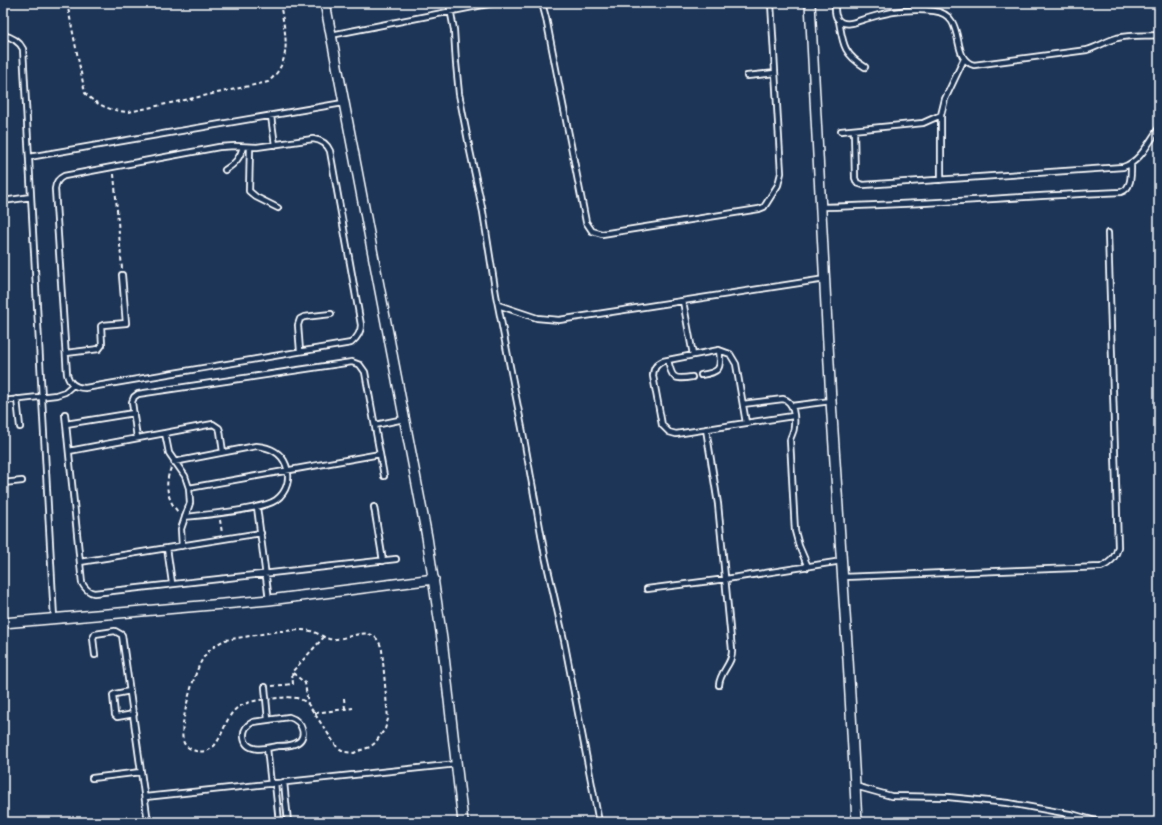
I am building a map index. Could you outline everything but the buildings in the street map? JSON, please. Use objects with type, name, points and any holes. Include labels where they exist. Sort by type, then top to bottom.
[{"type":"street","points":[[325,3],[434,579],[457,764],[462,822]]},
{"type":"street","points":[[810,3],[831,401],[857,822]]},
{"type":"street","points":[[3,623],[269,600],[434,579]]},
{"type":"lane","points":[[449,3],[454,30],[459,94],[482,206],[491,268],[545,556],[564,640],[599,822]]},
{"type":"lane","points":[[331,35],[493,3]]},
{"type":"lane","points":[[542,3],[586,222],[589,229],[598,234],[764,207],[778,184],[781,173],[771,3]]},
{"type":"lane","points":[[835,3],[835,13],[839,21],[843,45],[846,51],[858,63],[865,67]]},
{"type":"lane","points":[[839,21],[851,24],[880,15],[909,11],[939,12],[947,16],[954,24],[964,59],[966,62],[974,65],[1087,50],[1124,36],[1159,35]]},
{"type":"lane","points":[[3,36],[14,39],[23,49],[54,618]]},
{"type":"lane","points":[[941,180],[940,115],[945,99],[964,59]]},
{"type":"lane","points":[[748,76],[775,73]]},
{"type":"lane","points":[[29,157],[343,103]]},
{"type":"lane","points":[[841,131],[923,123],[940,115]]},
{"type":"lane","points":[[271,116],[275,145]]},
{"type":"lane","points":[[854,130],[855,178],[857,183],[862,185],[1119,168],[1131,164],[1140,155],[1159,128]]},
{"type":"lane","points":[[316,140],[325,143],[329,148],[361,325],[358,336],[351,343],[85,388],[73,385],[67,374],[55,189],[55,185],[60,178],[219,147],[250,147],[316,140]]},
{"type":"lane","points":[[225,170],[236,161],[242,152],[243,147]]},
{"type":"lane","points":[[250,147],[250,191],[256,197],[278,208]]},
{"type":"lane","points":[[821,207],[892,205],[1121,192],[1128,186],[1131,164]]},
{"type":"lane","points":[[3,201],[30,197]]},
{"type":"lane","points":[[843,577],[1101,567],[1111,562],[1118,547],[1108,233]]},
{"type":"lane","points":[[66,353],[99,349],[102,345],[101,326],[126,323],[122,275]]},
{"type":"lane","points":[[498,305],[532,317],[548,320],[559,320],[825,279]]},
{"type":"lane","points":[[683,301],[693,355]]},
{"type":"lane","points":[[300,351],[298,325],[300,320],[304,317],[331,314]]},
{"type":"lane","points":[[701,375],[713,373],[719,368],[721,362],[719,350]]},
{"type":"lane","points":[[746,423],[735,360],[730,354],[719,350],[659,362],[653,372],[662,425],[666,431],[672,433],[706,429],[793,416]]},
{"type":"lane","points":[[668,360],[670,373],[674,378],[680,379],[692,377]]},
{"type":"lane","points":[[138,438],[132,400],[138,394],[352,362],[360,365],[366,372],[384,476]]},
{"type":"lane","points":[[3,401],[61,394],[73,385]]},
{"type":"lane","points":[[17,399],[20,428]]},
{"type":"lane","points":[[743,404],[783,399],[790,402],[792,406],[794,427],[790,440],[794,523],[797,539],[808,566]]},
{"type":"lane","points":[[792,406],[831,401]]},
{"type":"lane","points":[[66,424],[134,413]]},
{"type":"lane","points":[[65,414],[82,583],[90,592],[94,593],[172,583],[396,559]]},
{"type":"lane","points":[[375,425],[404,419]]},
{"type":"lane","points":[[69,451],[213,424],[219,428],[223,452]]},
{"type":"lane","points":[[706,429],[718,504],[732,655],[729,664],[721,676],[719,685]]},
{"type":"lane","points":[[165,433],[169,453],[185,476],[189,488],[190,503],[181,529],[182,546]]},
{"type":"lane","points":[[174,462],[244,448],[265,447],[280,455],[288,470],[286,488],[275,501],[257,507],[185,517]]},
{"type":"lane","points":[[189,488],[380,454]]},
{"type":"lane","points":[[3,483],[22,481]]},
{"type":"lane","points":[[257,507],[269,600]]},
{"type":"lane","points":[[374,507],[383,561]]},
{"type":"lane","points":[[80,562],[260,533]]},
{"type":"lane","points":[[167,548],[172,583]]},
{"type":"lane","points":[[647,589],[726,579],[842,561]]},
{"type":"lane","points":[[95,655],[92,638],[95,634],[115,630],[121,633],[134,714],[148,822]]},
{"type":"lane","points":[[265,687],[268,720]]},
{"type":"lane","points":[[130,691],[113,695],[115,715],[117,717],[134,714]]},
{"type":"lane","points":[[290,717],[298,721],[302,729],[301,738],[294,744],[267,748],[252,748],[245,741],[244,732],[249,724],[253,722],[290,717]]},
{"type":"lane","points":[[267,748],[279,822]]},
{"type":"lane","points":[[145,797],[457,764]]},
{"type":"lane","points":[[92,778],[141,772]]},
{"type":"lane","points":[[284,782],[288,822]]},
{"type":"lane","points":[[855,786],[891,796],[948,797],[1008,803],[1075,815],[1099,822]]},
{"type":"path","points":[[66,3],[85,93],[93,101],[105,107],[118,111],[129,112],[268,82],[281,68],[286,54],[286,40],[280,3]]},
{"type":"path","points":[[114,167],[122,275]]},
{"type":"path","points":[[170,469],[167,492],[173,506],[179,512]]},
{"type":"path","points":[[218,513],[224,539]]},
{"type":"path","points":[[308,630],[333,639],[366,634],[373,636],[379,641],[382,650],[388,719],[385,730],[370,747],[358,752],[349,753],[340,750],[308,704],[302,700],[293,698],[266,700],[248,703],[233,712],[226,722],[217,743],[210,749],[202,751],[194,750],[186,746],[182,735],[184,714],[198,667],[206,655],[217,644],[234,638],[280,631],[308,630]]},
{"type":"path","points":[[265,687],[293,684],[292,672],[324,637]]},
{"type":"path","points":[[292,672],[305,683],[308,704]]},
{"type":"path","points":[[344,698],[346,709]]},
{"type":"path","points":[[315,713],[353,708]]}]
